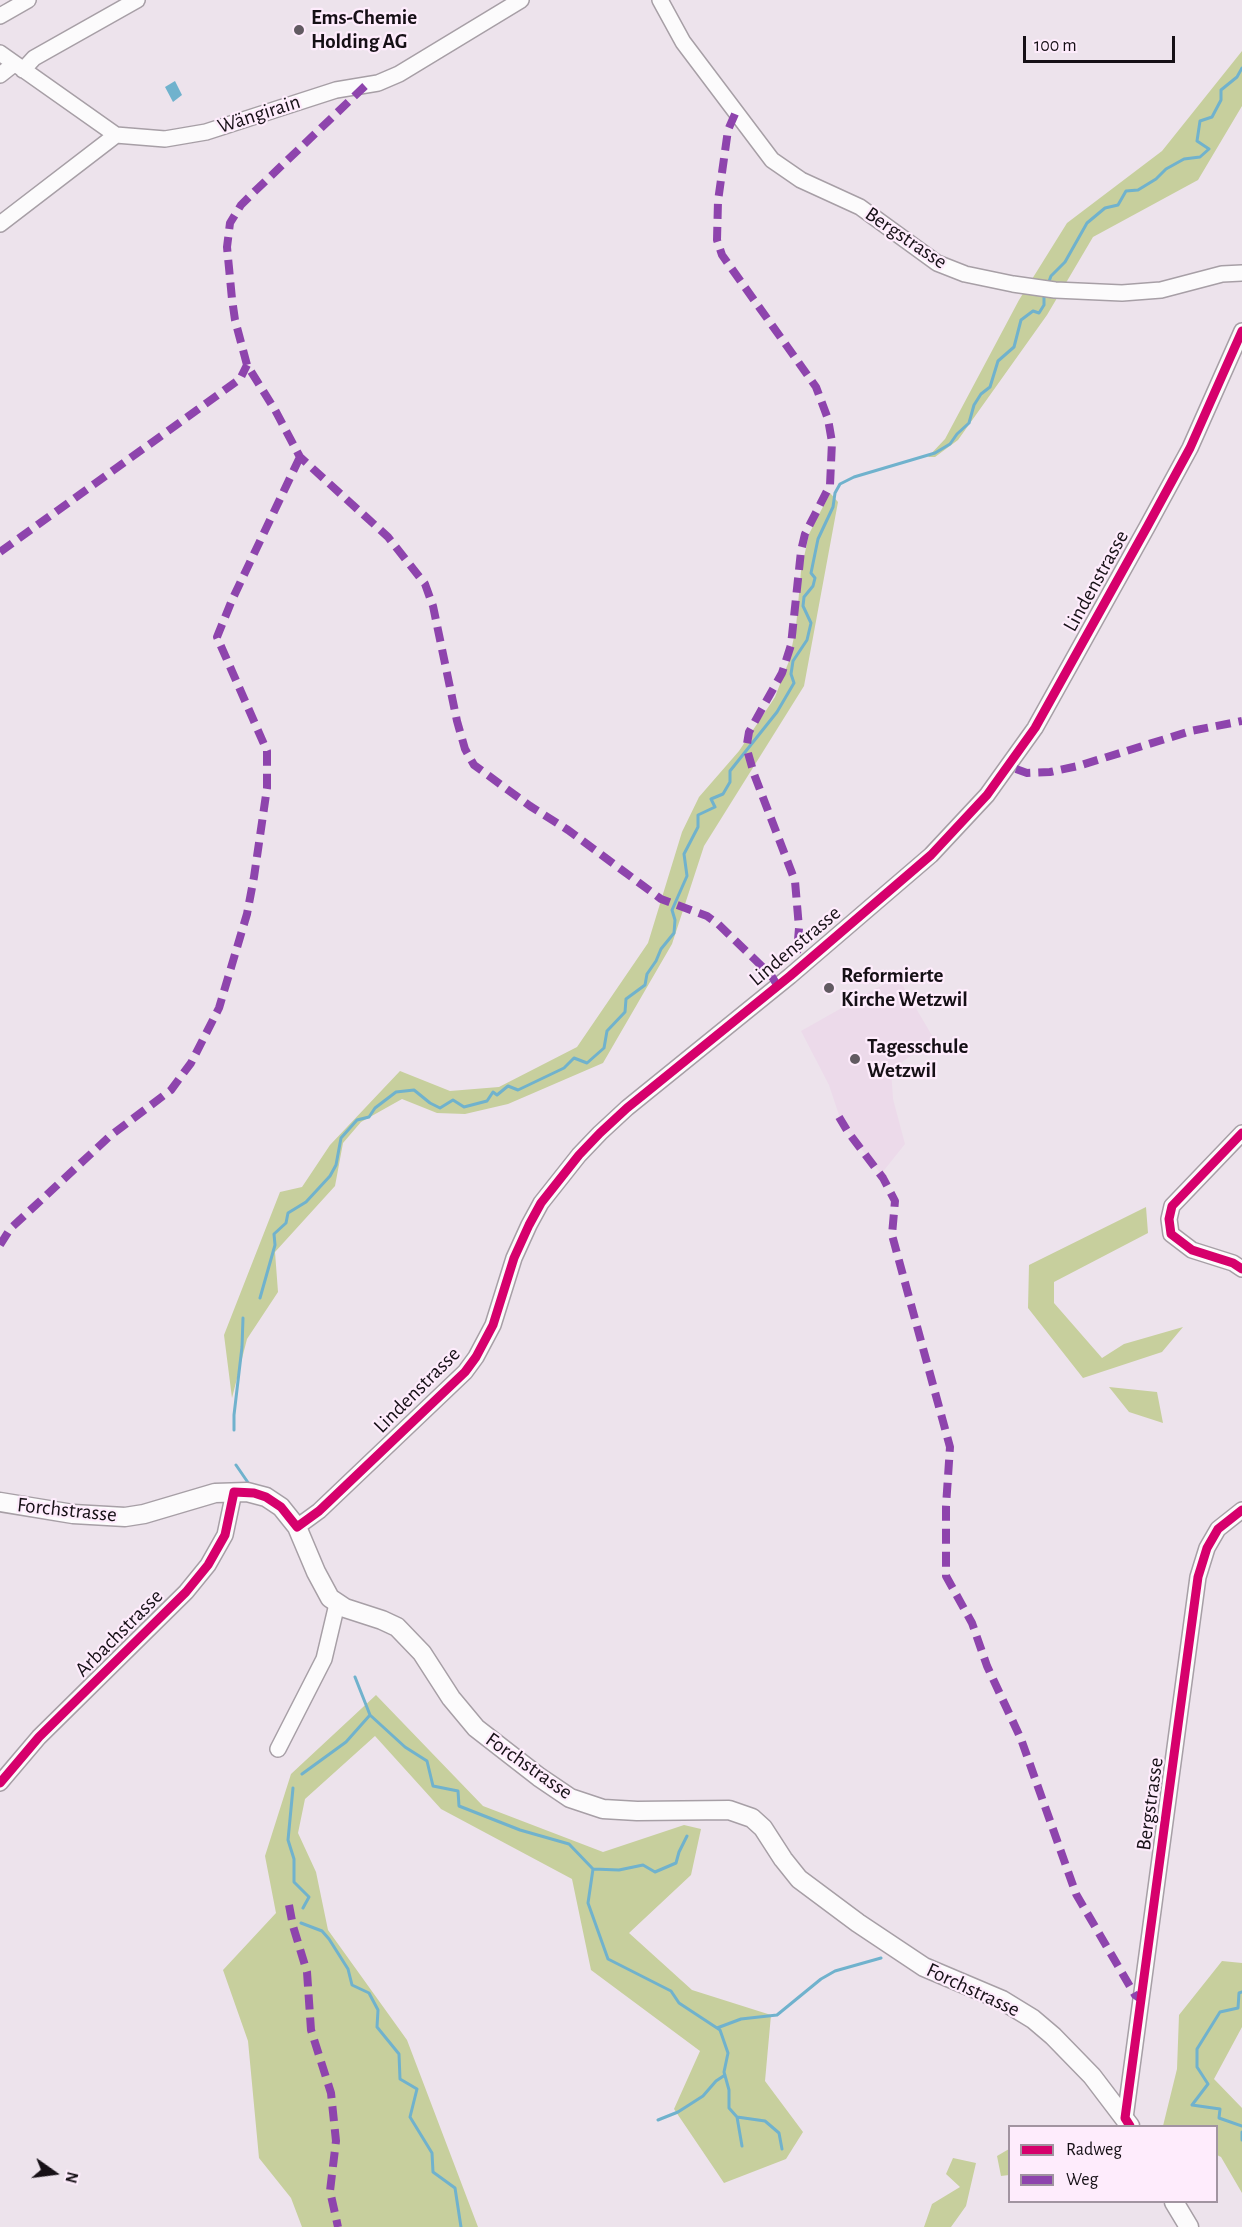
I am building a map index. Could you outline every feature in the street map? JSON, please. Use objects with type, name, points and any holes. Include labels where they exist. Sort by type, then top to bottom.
[{"type":"main road","name":"Forchstrasse","points":[[0,1502],[73,1514],[125,1517],[144,1514],[202,1495],[254,1493],[272,1500],[289,1514],[325,1590],[337,1604],[398,1628],[422,1653],[451,1698],[476,1728],[539,1777],[570,1798],[603,1809],[729,1810],[752,1818],[763,1828],[799,1879],[858,1923],[924,1967],[1002,2000],[1033,2019],[1079,2062],[1128,2122]]},
{"type":"main road","points":[[1175,2203],[1189,2227]]},
{"type":"street","points":[[0,16],[28,0]]},
{"type":"street","points":[[0,75],[19,67],[137,0]]},
{"type":"street","name":"Wängirain","points":[[116,135],[165,139],[206,132],[336,90],[378,83],[399,74],[521,0]]},
{"type":"street","name":"Bergstrasse","points":[[660,0],[683,42],[772,160],[801,180],[860,207],[937,263],[965,274],[1055,290],[1132,292],[1161,290],[1222,274],[1242,273]]},
{"type":"street","points":[[0,53],[116,135],[0,224]]},
{"type":"street","name":"Lindenstrasse","points":[[297,1527],[319,1511],[465,1372],[477,1357],[493,1325],[514,1258],[529,1224],[541,1203],[579,1155],[627,1108],[809,960],[931,855],[987,795],[1035,728],[1163,497],[1212,402],[1242,331]]},
{"type":"street","points":[[1242,1133],[1172,1206],[1169,1219],[1172,1234],[1192,1250],[1233,1263],[1242,1269]]},
{"type":"street","name":"Arbachstrasse","points":[[0,1783],[39,1737],[186,1592],[201,1574],[225,1535],[234,1492]]},
{"type":"street","name":"Bergstrasse","points":[[1128,2122],[1198,1577],[1207,1548],[1218,1529],[1242,1510]]},
{"type":"street","points":[[278,1749],[324,1659],[337,1604]]},
{"type":"shaded area","points":[[893,979],[903,986],[934,1039],[891,1070],[893,1099],[905,1144],[881,1174],[842,1124],[829,1085],[801,1031]]},
{"type":"green space","points":[[1242,51],[1242,106],[1198,180],[1093,237],[1047,315],[958,440],[935,457],[928,457],[945,439],[1019,300],[1067,223],[1162,151]]},
{"type":"green space","points":[[830,493],[838,502],[804,686],[704,846],[672,944],[603,1063],[508,1104],[465,1114],[437,1113],[402,1099],[361,1122],[343,1143],[335,1186],[275,1252],[278,1292],[247,1339],[232,1398],[224,1335],[280,1192],[302,1187],[330,1145],[400,1071],[450,1091],[499,1087],[577,1047],[648,943],[682,832],[699,797],[739,751],[775,697],[789,661],[796,627],[801,571],[809,534]]},
{"type":"green space","points":[[1146,1207],[1148,1233],[1054,1282],[1054,1303],[1102,1358],[1124,1344],[1183,1327],[1162,1352],[1083,1378],[1028,1308],[1029,1265]]},
{"type":"green space","points":[[1109,1387],[1157,1392],[1163,1423],[1129,1412]]},
{"type":"green space","points":[[376,1695],[483,1806],[603,1852],[684,1825],[701,1829],[691,1875],[629,1933],[692,1990],[771,2015],[765,2081],[803,2132],[786,2159],[724,2183],[674,2109],[700,2051],[591,1970],[572,1879],[441,1809],[375,1736],[305,1799],[298,1833],[316,1872],[328,1930],[407,2040],[478,2227],[302,2227],[291,2198],[259,2158],[248,2041],[223,1970],[276,1913],[265,1856],[291,1774]]},
{"type":"green space","points":[[1222,1961],[1242,1963],[1242,2027],[1214,2079],[1242,2108],[1242,2193],[1218,2156],[1218,2125],[1163,2125],[1177,2069],[1179,2015]]},
{"type":"green space","points":[[1008,2150],[1008,2175],[1001,2176],[997,2156]]},
{"type":"green space","points":[[953,2158],[976,2163],[966,2206],[951,2227],[924,2227],[932,2204],[960,2187],[946,2174]]},
{"type":"water","points":[[175,81],[182,95],[173,102],[165,87]]},
{"type":"waterway","points":[[1048,284],[1051,276],[1065,262],[1087,223],[1105,208],[1118,205],[1126,191],[1138,190],[1156,179],[1166,169],[1184,159],[1200,157],[1209,149],[1197,141],[1200,121],[1212,117],[1221,100],[1221,90],[1237,77],[1242,68]]},
{"type":"waterway","points":[[260,1298],[275,1245],[274,1234],[286,1223],[288,1213],[306,1202],[330,1176],[336,1165],[341,1138],[357,1120],[369,1117],[375,1108],[396,1092],[414,1090],[440,1108],[453,1100],[464,1107],[487,1101],[493,1092],[497,1095],[508,1086],[518,1090],[564,1068],[574,1058],[587,1063],[604,1048],[607,1031],[625,1012],[626,999],[645,985],[647,974],[661,949],[674,933],[675,920],[672,910],[687,876],[684,854],[698,827],[698,815],[715,807],[711,799],[723,794],[730,782],[730,771],[777,712],[794,683],[791,674],[793,661],[807,640],[811,623],[803,606],[804,597],[813,586],[815,578],[811,573],[818,539],[833,507],[835,493],[840,484],[854,477],[935,453],[950,444],[969,423],[974,405],[981,394],[990,387],[998,361],[1014,347],[1021,320],[1033,311],[1039,313],[1044,305],[1044,293]]},
{"type":"waterway","points":[[234,1430],[243,1318]]},
{"type":"waterway","points":[[236,1465],[249,1484]]},
{"type":"waterway","points":[[355,1677],[370,1715],[405,1747],[427,1761],[433,1786],[458,1791],[459,1806],[520,1830],[569,1844],[593,1869],[588,1903],[608,1959],[671,1991],[679,2003],[720,2030],[728,2053],[724,2072],[729,2090],[729,2108],[737,2117],[765,2121],[779,2133],[782,2149]]},
{"type":"waterway","points":[[302,1774],[346,1742],[370,1715]]},
{"type":"waterway","points":[[293,1788],[288,1840],[294,1859],[294,1882],[309,1897],[303,1908]]},
{"type":"waterway","points":[[593,1869],[619,1870],[643,1865],[655,1872],[676,1863],[687,1836]]},
{"type":"waterway","points":[[301,1923],[322,1931],[348,1969],[352,1985],[369,1993],[378,2010],[377,2027],[399,2054],[400,2079],[417,2089],[410,2117],[432,2153],[433,2172],[455,2188],[461,2227]]},
{"type":"waterway","points":[[717,2028],[741,2019],[777,2015],[821,1979],[835,1971],[881,1958]]},
{"type":"waterway","points":[[1242,1992],[1239,1993],[1238,2008],[1220,2012],[1197,2049],[1197,2067],[1208,2084],[1192,2105],[1220,2109],[1219,2118],[1242,2126]]},
{"type":"waterway","points":[[658,2120],[678,2112],[703,2096],[716,2081],[725,2075]]},
{"type":"waterway","points":[[737,2117],[742,2146]]},
{"type":"waterway","points":[[1242,2132],[1242,2140]]},
{"type":"marked path","points":[[365,86],[241,205],[230,223],[227,247],[232,299],[247,365],[300,457],[388,537],[425,584],[433,606],[457,721],[465,749],[474,765],[530,806],[568,830],[661,899],[707,916],[771,975],[777,985]]},
{"type":"marked path","points":[[735,114],[728,130],[718,201],[717,240],[722,255],[816,387],[828,419],[832,442],[830,485],[805,534],[801,551],[791,645],[782,673],[749,732],[747,744]]},
{"type":"marked path","points":[[0,552],[240,379],[247,365]]},
{"type":"marked path","points":[[0,1245],[10,1229],[110,1136],[171,1090],[191,1063],[219,1008],[247,914],[254,877],[267,788],[267,751],[217,637],[232,600],[300,457]]},
{"type":"marked path","points":[[1016,769],[1027,773],[1050,772],[1078,766],[1191,731],[1242,721]]},
{"type":"marked path","points":[[748,753],[795,881],[799,928],[797,953]]},
{"type":"marked path","points":[[839,1117],[883,1178],[895,1201],[892,1235],[950,1447],[946,1506],[946,1576],[972,1623],[987,1666],[1021,1739],[1076,1894],[1135,1995],[1142,2000]]},
{"type":"marked path","points":[[289,1905],[307,1972],[311,2030],[331,2093],[336,2141],[330,2191],[338,2227]]},
{"type":"cycle path","points":[[0,1783],[39,1737],[186,1592],[208,1565],[225,1535],[234,1492],[254,1493],[266,1497],[281,1507],[297,1527],[319,1511],[465,1372],[476,1357],[493,1325],[514,1258],[529,1225],[541,1203],[579,1155],[627,1108],[790,976],[931,855],[987,795],[1035,728],[1147,527],[1190,448],[1242,331]]},
{"type":"cycle path","points":[[1242,1133],[1172,1206],[1169,1219],[1171,1234],[1192,1250],[1233,1263],[1242,1269]]},
{"type":"cycle path","points":[[1129,2125],[1125,2118],[1198,1577],[1207,1548],[1218,1529],[1242,1510]]},
{"type":"place","name":"Ems-Chemie Holding AG","points":[[299,30]]},
{"type":"place","name":"Reformierte Kirche Wetzwil","points":[[829,988]]},
{"type":"place","name":"Tagesschule Wetzwil","points":[[855,1059]]}]
